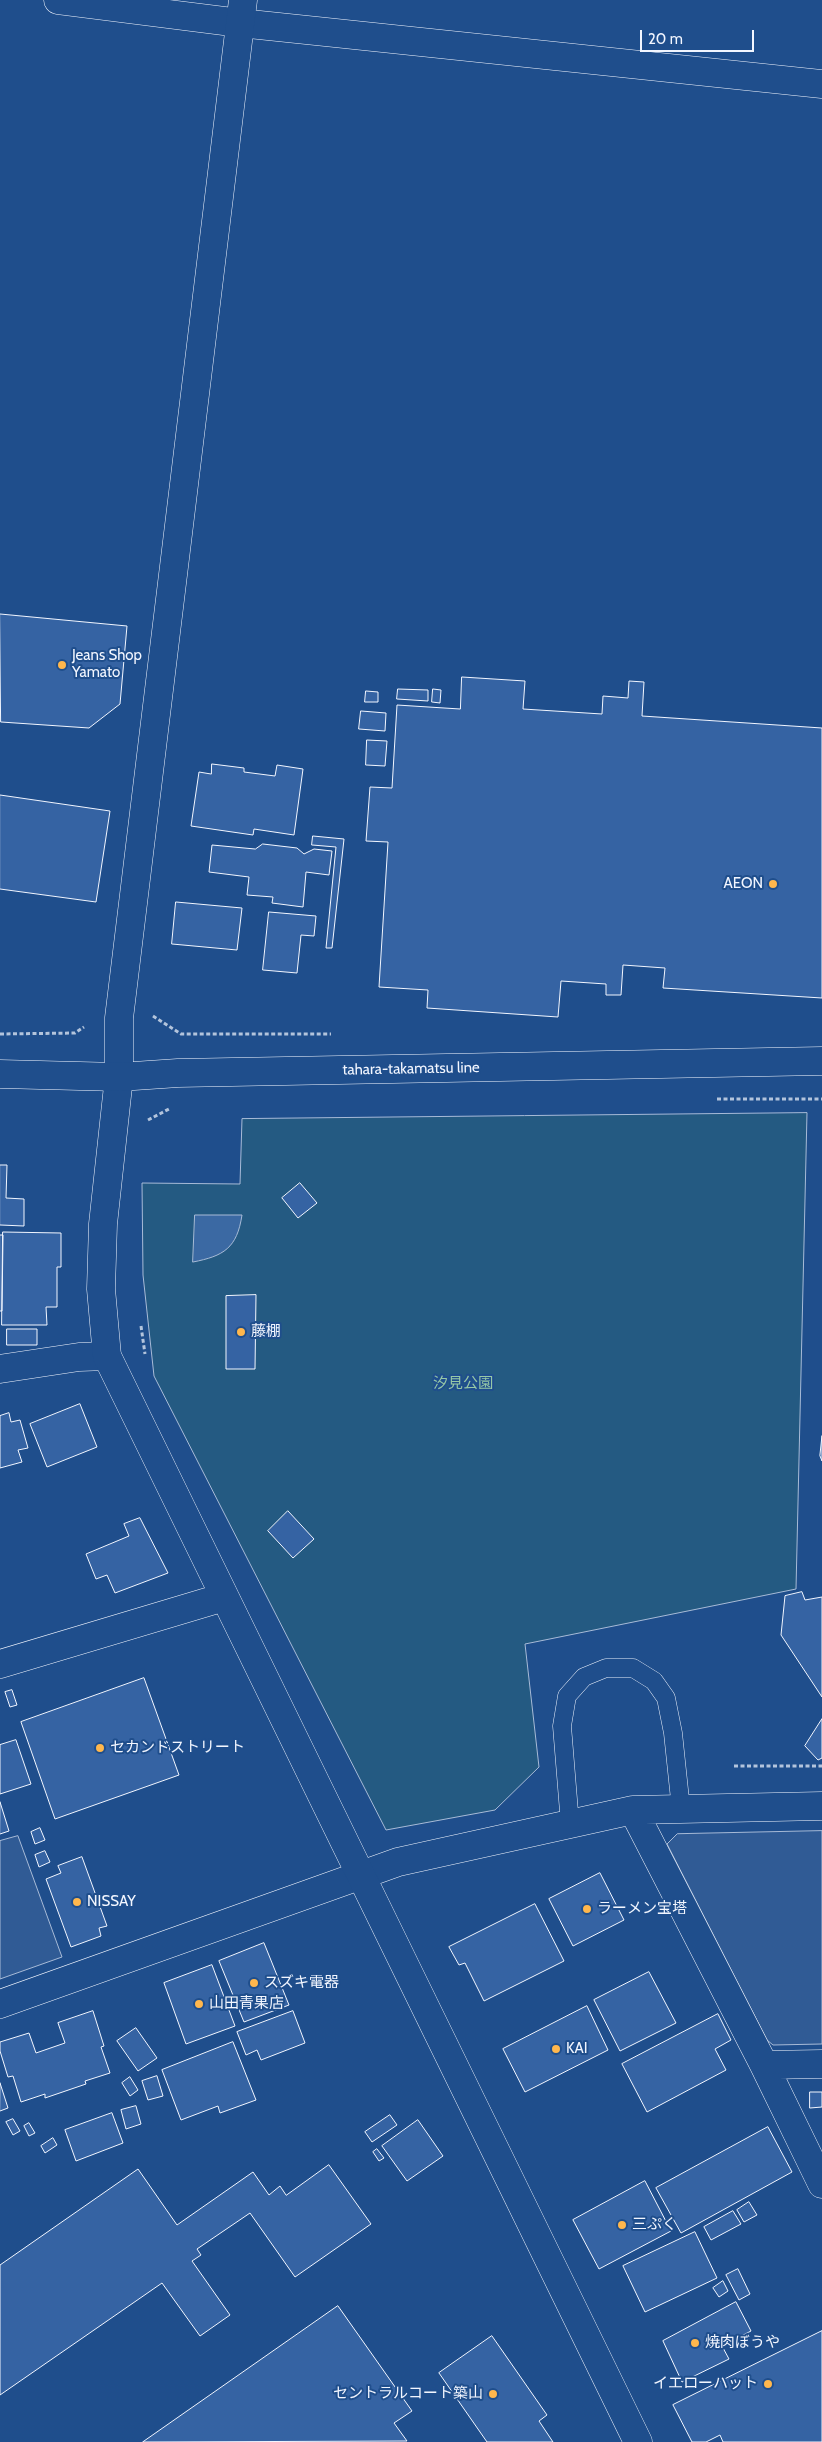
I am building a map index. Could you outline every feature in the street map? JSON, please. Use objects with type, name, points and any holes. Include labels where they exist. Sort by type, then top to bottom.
[{"type":"street","points":[[58,0],[241,12],[822,84]]},
{"type":"street","points":[[241,12],[119,1018],[119,1077],[103,1224],[101,1289],[107,1356],[638,2442]]},
{"type":"street","name":"tahara-takamatsu line","points":[[0,1074],[119,1077],[188,1073],[822,1061]]},
{"type":"street","points":[[0,1369],[79,1356],[107,1356]]},
{"type":"street","points":[[0,1664],[224,1597]]},
{"type":"street","points":[[0,2004],[319,1892],[398,1862],[633,1810],[822,1806]]},
{"type":"street","points":[[633,1810],[764,2065],[822,2184]]},
{"type":"street","points":[[764,2065],[822,2064]]},
{"type":"lane","points":[[570,1824],[562,1726],[567,1696],[584,1677],[606,1668],[633,1668],[654,1681],[666,1698],[673,1733],[681,1809]]},
{"type":"path","points":[[153,1007],[153,1016],[181,1034],[339,1034]]},
{"type":"path","points":[[713,1100],[822,1098]]},
{"type":"path","points":[[145,1121],[171,1108]]},
{"type":"path","points":[[140,1320],[146,1357]]},
{"type":"path","points":[[734,1766],[822,1766]]},
{"type":"green space","name":"汐見公園","points":[[807,1113],[796,1589],[525,1644],[539,1767],[495,1810],[386,1830],[154,1376],[143,1275],[142,1183],[240,1184],[242,1119]]},
{"type":"shaded area","points":[[195,1215],[242,1215],[237,1235],[227,1249],[213,1257],[193,1262]]},
{"type":"shaded area","points":[[822,1831],[822,2044],[773,2045],[767,2040],[667,1844],[677,1834]]},
{"type":"shaded area","points":[[18,1836],[62,1957],[0,1979],[0,1841]]},
{"type":"building","name":"Jeans Shop Yamato","points":[[0,614],[127,626],[120,704],[89,728],[1,722]]},
{"type":"building","points":[[462,677],[525,681],[523,709],[602,714],[603,696],[628,698],[629,681],[644,682],[642,716],[822,728],[822,998],[663,988],[665,968],[623,965],[621,995],[606,995],[606,984],[561,981],[558,1017],[427,1008],[428,990],[379,987],[388,842],[366,841],[370,787],[392,788],[397,705],[460,709]]},
{"type":"building","points":[[398,689],[428,690],[428,701],[397,699]]},
{"type":"building","points":[[433,689],[441,690],[440,703],[432,702]]},
{"type":"building","points":[[366,691],[378,692],[378,702],[365,702]]},
{"type":"building","points":[[361,711],[386,713],[385,731],[359,729]]},
{"type":"building","points":[[367,740],[387,741],[385,766],[366,765]]},
{"type":"building","points":[[212,764],[244,768],[244,772],[275,776],[277,765],[303,769],[294,835],[254,829],[253,835],[191,826],[199,772],[211,774]]},
{"type":"building","points":[[0,795],[110,811],[96,902],[0,889]]},
{"type":"building","points":[[313,836],[344,839],[332,948],[326,948],[336,847],[312,845]]},
{"type":"building","points":[[263,844],[297,848],[304,854],[314,849],[332,851],[329,875],[306,872],[303,907],[272,903],[273,897],[247,895],[249,877],[209,872],[212,845],[255,849]]},
{"type":"building","points":[[176,902],[242,908],[237,950],[172,944]]},
{"type":"building","points":[[269,912],[316,916],[314,936],[301,935],[297,973],[263,970]]},
{"type":"building","points":[[0,1165],[7,1165],[6,1198],[24,1199],[24,1226],[0,1225]]},
{"type":"building","points":[[300,1183],[317,1203],[298,1218],[282,1198]]},
{"type":"building","points":[[3,1232],[61,1233],[61,1267],[57,1267],[57,1307],[46,1307],[47,1325],[2,1325]]},
{"type":"building","points":[[0,1235],[3,1235],[2,1311],[0,1311]]},
{"type":"building","name":"藤棚","points":[[256,1295],[255,1369],[226,1369],[226,1296]]},
{"type":"building","points":[[7,1329],[37,1329],[37,1345],[7,1345]]},
{"type":"building","points":[[80,1404],[97,1447],[47,1467],[30,1424]]},
{"type":"building","points":[[9,1413],[11,1422],[20,1420],[28,1448],[18,1450],[22,1462],[0,1468],[0,1416]]},
{"type":"building","points":[[822,1436],[822,1461],[820,1456]]},
{"type":"building","points":[[288,1511],[314,1539],[293,1558],[268,1531]]},
{"type":"building","points":[[140,1518],[168,1573],[115,1593],[107,1575],[96,1579],[86,1554],[129,1536],[124,1524]]},
{"type":"building","points":[[802,1592],[805,1600],[822,1597],[822,1697],[781,1635],[785,1596]]},
{"type":"building","name":"セカンドストリート","points":[[144,1678],[179,1775],[55,1819],[21,1722]]},
{"type":"building","points":[[12,1690],[17,1705],[10,1707],[5,1692]]},
{"type":"building","points":[[822,1719],[822,1758],[818,1760],[805,1746]]},
{"type":"building","points":[[16,1740],[31,1784],[0,1794],[0,1745]]},
{"type":"building","points":[[0,1802],[9,1831],[0,1834]]},
{"type":"building","points":[[40,1828],[45,1840],[35,1844],[31,1832]]},
{"type":"building","points":[[45,1851],[50,1862],[39,1867],[35,1855]]},
{"type":"building","name":"NISSAY","points":[[82,1857],[107,1926],[99,1928],[101,1936],[71,1947],[46,1879],[61,1873],[58,1866]]},
{"type":"building","name":"ラーメン宝塔","points":[[600,1873],[624,1920],[573,1946],[549,1899]]},
{"type":"building","points":[[535,1904],[564,1961],[484,2001],[465,1963],[459,1965],[449,1947]]},
{"type":"building","name":"スズキ電器","points":[[264,1943],[289,2005],[244,2022],[219,1961]]},
{"type":"building","name":"山田青果店","points":[[212,1965],[235,2026],[186,2044],[164,1983]]},
{"type":"building","points":[[649,1972],[676,2023],[620,2051],[594,2000]]},
{"type":"building","name":"KAI","points":[[587,2006],[608,2050],[525,2092],[503,2049]]},
{"type":"building","points":[[93,2011],[104,2046],[101,2047],[110,2073],[85,2081],[86,2084],[45,2098],[45,2094],[21,2102],[13,2076],[8,2077],[0,2051],[0,2042],[29,2033],[36,2053],[65,2043],[58,2023]]},
{"type":"building","points":[[293,2011],[305,2043],[261,2060],[257,2050],[246,2055],[237,2032]]},
{"type":"building","points":[[718,2014],[731,2040],[715,2049],[726,2070],[647,2112],[622,2064]]},
{"type":"building","points":[[136,2028],[157,2058],[138,2071],[117,2041]]},
{"type":"building","points":[[233,2042],[256,2100],[220,2113],[218,2106],[181,2120],[162,2070]]},
{"type":"building","points":[[157,2076],[163,2096],[148,2100],[142,2081]]},
{"type":"building","points":[[130,2077],[138,2090],[130,2096],[122,2083]]},
{"type":"building","points":[[0,2083],[8,2108],[0,2111]]},
{"type":"building","points":[[810,2092],[822,2092],[822,2107],[810,2108]]},
{"type":"building","points":[[136,2106],[141,2124],[126,2129],[121,2110]]},
{"type":"building","points":[[112,2113],[123,2143],[76,2161],[65,2130]]},
{"type":"building","points":[[390,2115],[397,2125],[372,2142],[365,2132]]},
{"type":"building","points":[[13,2119],[20,2131],[13,2135],[6,2122]]},
{"type":"building","points":[[418,2120],[443,2156],[407,2181],[382,2146]]},
{"type":"building","points":[[29,2123],[35,2133],[29,2136],[24,2126]]},
{"type":"building","points":[[768,2127],[792,2172],[681,2233],[656,2188]]},
{"type":"building","points":[[53,2138],[57,2145],[45,2153],[41,2146]]},
{"type":"building","points":[[377,2149],[384,2158],[379,2161],[373,2152]]},
{"type":"building","points":[[329,2165],[371,2224],[295,2277],[250,2213],[197,2249],[201,2255],[192,2261],[230,2315],[200,2336],[162,2283],[0,2395],[0,2265],[138,2169],[177,2225],[253,2172],[269,2195],[280,2186],[286,2195]]},
{"type":"building","name":"三ぷく","points":[[645,2181],[671,2231],[599,2269],[573,2220]]},
{"type":"building","points":[[749,2202],[757,2215],[744,2222],[737,2210]]},
{"type":"building","points":[[733,2211],[741,2224],[711,2240],[704,2227]]},
{"type":"building","points":[[695,2232],[717,2278],[645,2312],[623,2266]]},
{"type":"building","points":[[738,2269],[750,2294],[739,2300],[726,2275]]},
{"type":"building","points":[[723,2281],[728,2291],[719,2297],[713,2288]]},
{"type":"building","name":"焼肉ぼうや","points":[[736,2302],[751,2331],[722,2346],[729,2359],[682,2382],[663,2341]]},
{"type":"building","points":[[338,2306],[412,2411],[394,2423],[407,2441],[143,2442]]},
{"type":"building","name":"イエローハット","points":[[822,2331],[822,2442],[723,2442],[720,2435],[706,2442],[692,2442],[673,2405]]},
{"type":"building","name":"セントラルコート築山","points":[[492,2336],[547,2415],[539,2421],[553,2442],[487,2442],[439,2373]]},
{"type":"place","name":"Jeans Shop Yamato","points":[[62,665]]},
{"type":"place","name":"AEON","points":[[773,884]]},
{"type":"place","name":"藤棚","points":[[241,1332]]},
{"type":"place","name":"セカンドストリート","points":[[100,1748]]},
{"type":"place","name":"NISSAY","points":[[77,1902]]},
{"type":"place","name":"ラーメン宝塔","points":[[587,1909]]},
{"type":"place","name":"スズキ電器","points":[[254,1983]]},
{"type":"place","name":"山田青果店","points":[[199,2004]]},
{"type":"place","name":"KAI","points":[[556,2049]]},
{"type":"place","name":"三ぷく","points":[[622,2225]]},
{"type":"place","name":"焼肉ぼうや","points":[[695,2343]]},
{"type":"place","name":"イエローハット","points":[[768,2384]]},
{"type":"place","name":"セントラルコート築山","points":[[493,2394]]}]
